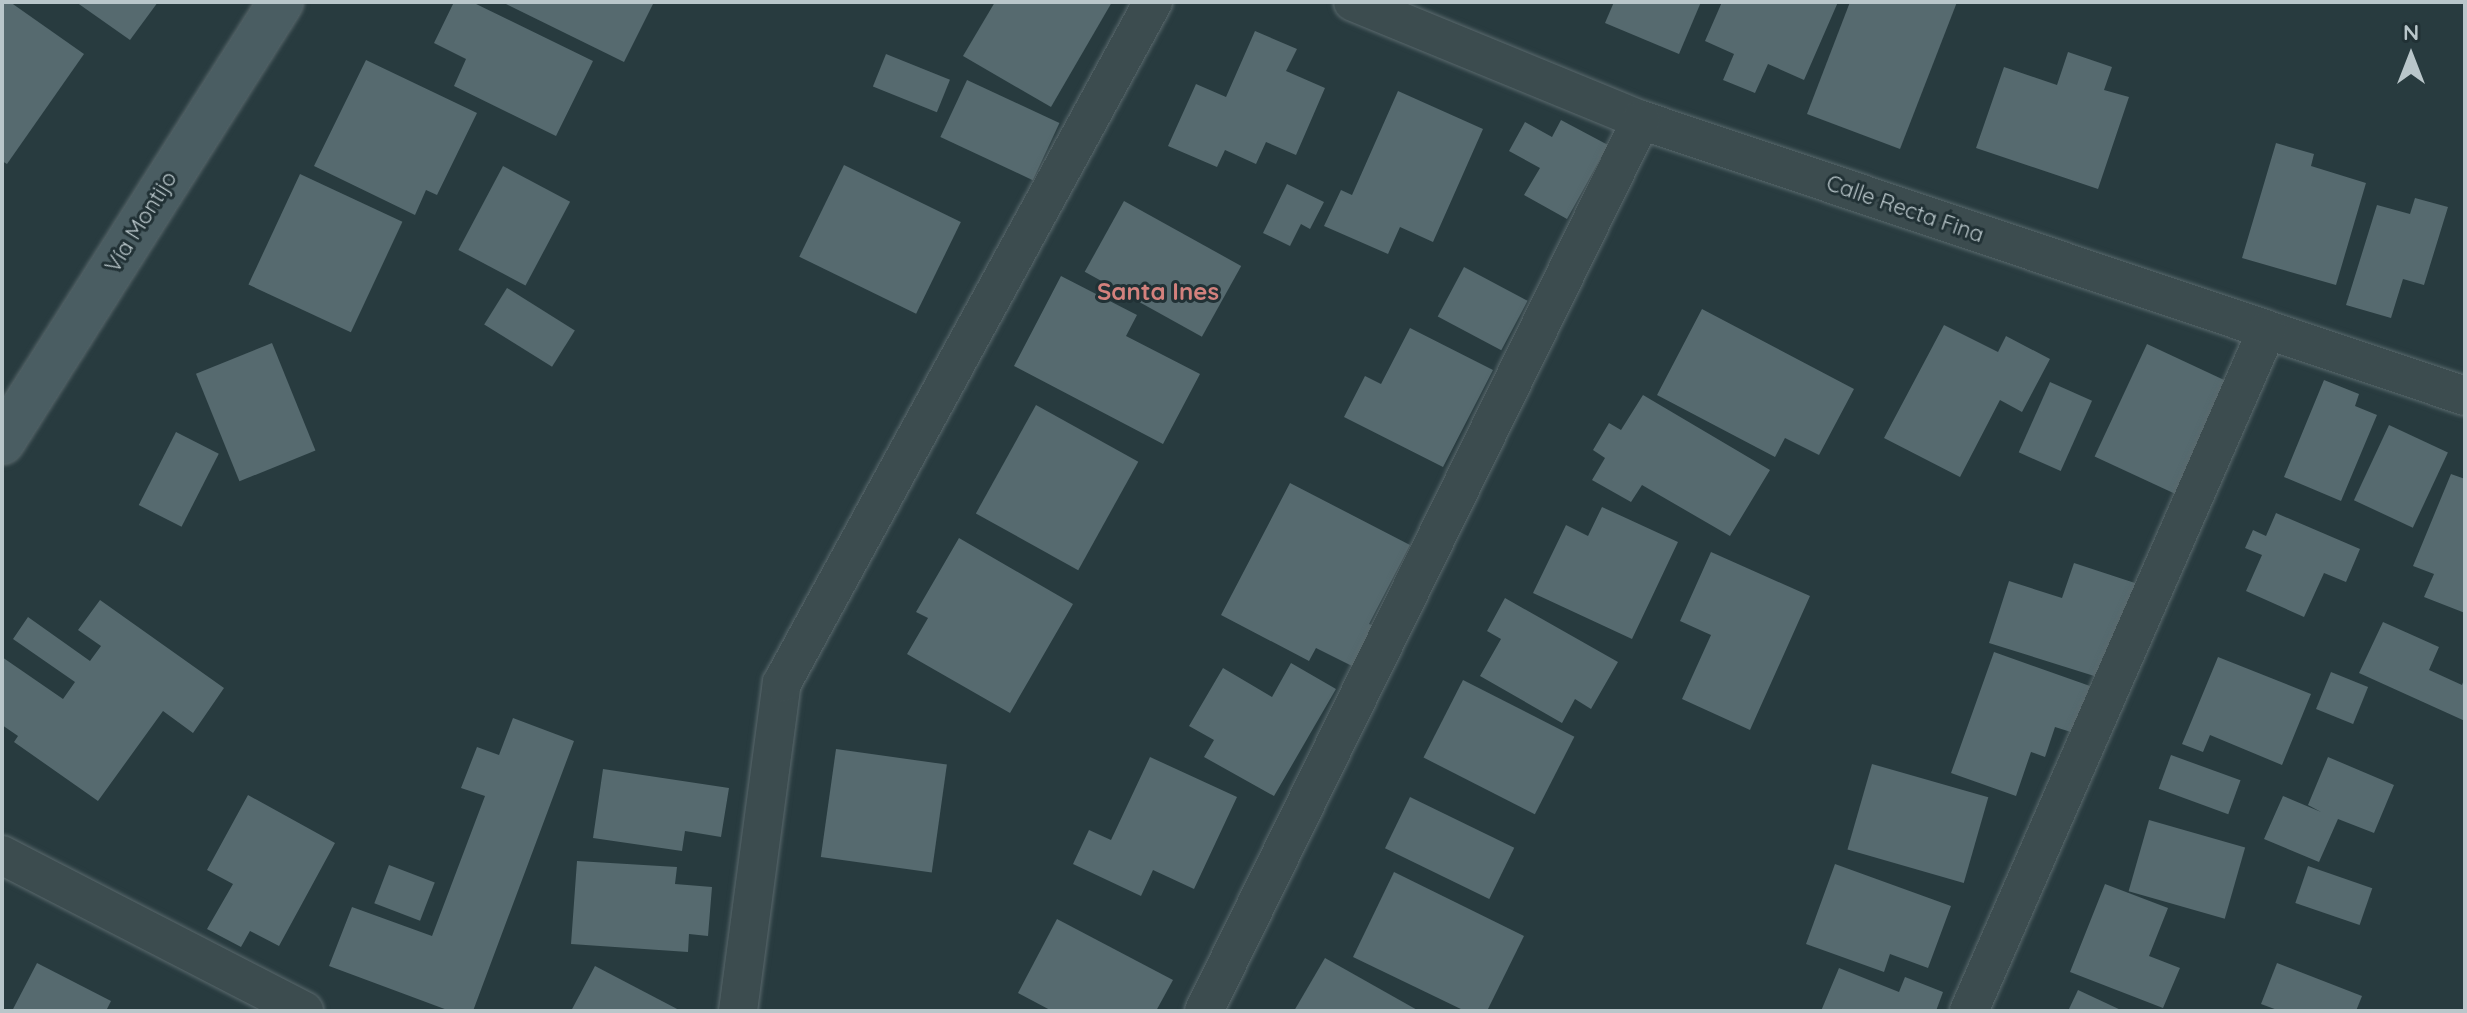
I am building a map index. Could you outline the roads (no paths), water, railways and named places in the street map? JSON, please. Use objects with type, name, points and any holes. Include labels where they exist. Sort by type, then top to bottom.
[{"type":"main road","name":"Vía Montijo","points":[[2,442],[281,2]]},
{"type":"street","points":[[738,1011],[782,683],[1153,2]]},
{"type":"street","name":"Calle Recta Fina","points":[[1353,2],[1641,120],[2465,396]]},
{"type":"street","points":[[1204,1011],[1641,120]]},
{"type":"street","points":[[1969,1011],[2267,330]]},
{"type":"street","points":[[2,855],[304,1011]]},
{"type":"district","name":"Santa Ines","points":[[1158,292]]}]
